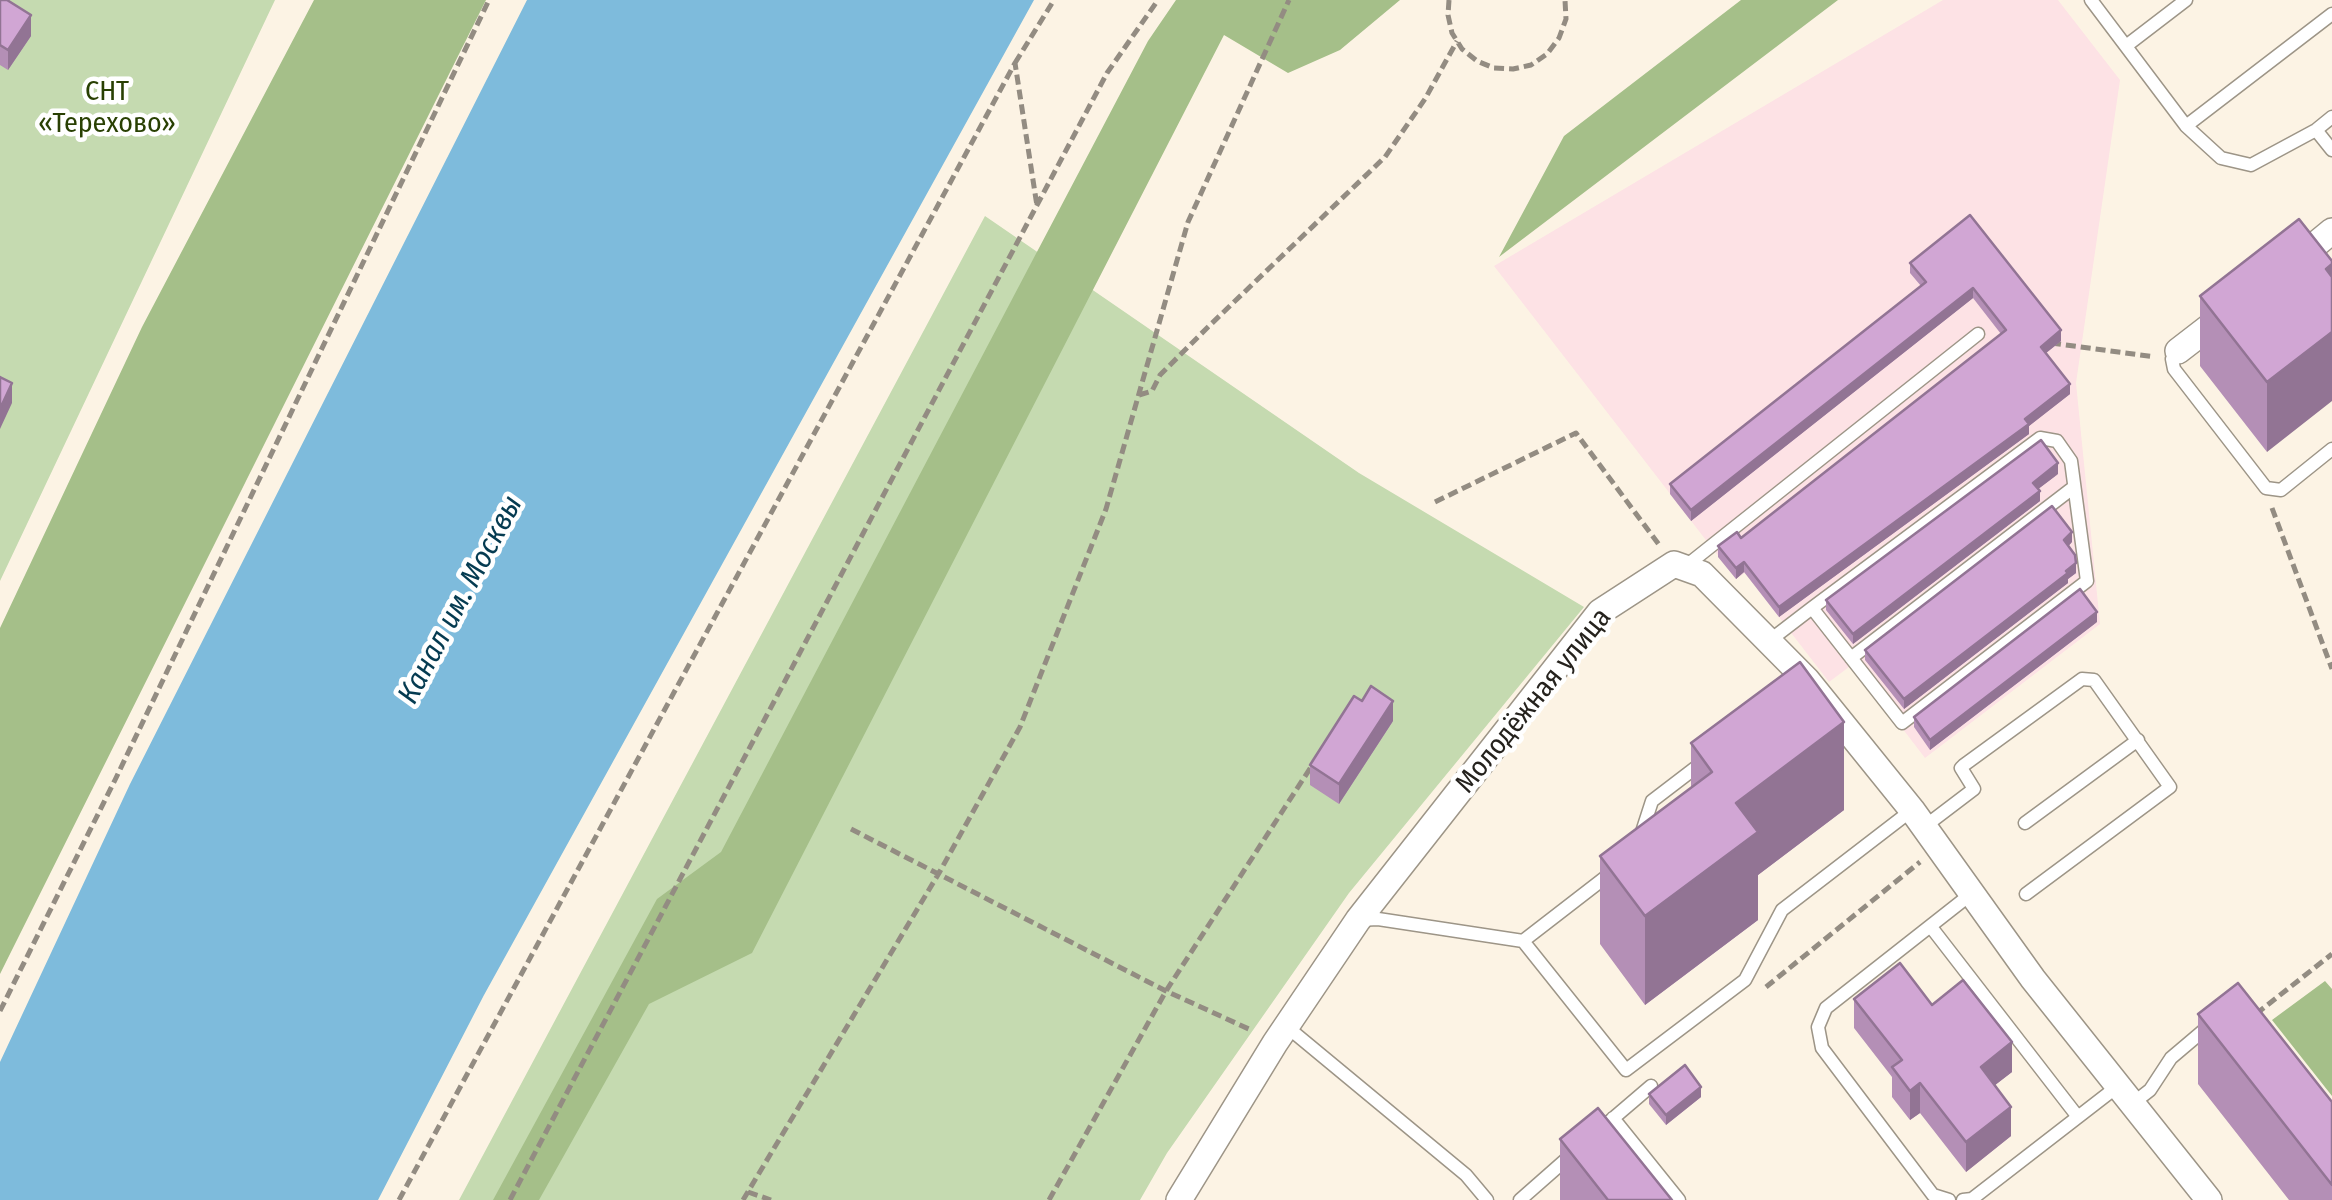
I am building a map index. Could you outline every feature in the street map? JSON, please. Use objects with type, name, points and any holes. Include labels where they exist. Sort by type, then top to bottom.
[{"type":"street","points":[[2280,273],[2314,258],[2332,231]]},
{"type":"street","points":[[2175,355],[2251,295]]},
{"type":"street","points":[[1679,566],[1702,574],[1769,642],[1800,685],[1925,828],[2124,1095],[2209,1200]]},
{"type":"street","name":"Молодёжная улица","points":[[1179,1200],[1275,1031],[1600,612],[1679,566]]},
{"type":"lane","points":[[2092,0],[2186,126],[2221,158],[2251,165],[2316,130],[2332,117]]},
{"type":"lane","points":[[2126,46],[2186,0]]},
{"type":"lane","points":[[2186,126],[2332,14]]},
{"type":"lane","points":[[2316,130],[2332,150]]},
{"type":"lane","points":[[1679,566],[1978,334]]},
{"type":"lane","points":[[2175,355],[2174,368],[2266,488],[2281,490],[2332,449]]},
{"type":"lane","points":[[1769,642],[1812,608],[2040,438],[2056,441],[2064,451],[2070,462],[2087,581],[1902,722],[1812,608]]},
{"type":"lane","points":[[1851,658],[2074,488]]},
{"type":"lane","points":[[1358,920],[1523,941],[1626,1070],[1745,980],[1782,910],[1925,828],[1974,788],[1962,768],[1964,765],[2082,678],[2094,680],[2170,786],[2026,894]]},
{"type":"lane","points":[[2025,823],[2138,740]]},
{"type":"lane","points":[[1634,855],[1652,802],[1715,752]]},
{"type":"lane","points":[[1523,941],[1620,866]]},
{"type":"lane","points":[[1948,1200],[1933,1195],[1833,1063],[1822,1048],[1818,1027],[1826,1008],[1971,894]]},
{"type":"lane","points":[[1931,927],[2078,1117]]},
{"type":"lane","points":[[1963,1200],[1972,1199],[2078,1117],[2124,1095],[2150,1090],[2171,1058],[2236,1004],[2249,1020]]},
{"type":"lane","points":[[1275,1031],[1466,1175],[1487,1200]]},
{"type":"lane","points":[[1520,1200],[1652,1086]]},
{"type":"lane","points":[[1613,1118],[1679,1200]]},
{"type":"path","points":[[0,1011],[489,0]]},
{"type":"path","points":[[399,1200],[1015,63],[1054,0]]},
{"type":"path","points":[[510,1200],[1108,73],[1158,0]]},
{"type":"path","points":[[743,1200],[939,873],[1020,727],[1106,509],[1188,222],[1289,0]]},
{"type":"path","points":[[1449,0],[1448,15],[1457,41],[1477,61],[1494,68],[1513,69],[1531,65],[1560,38],[1566,0]]},
{"type":"path","points":[[1139,394],[1152,392],[1160,376],[1208,327],[1385,157],[1425,99],[1457,41]]},
{"type":"path","points":[[1015,63],[1037,206]]},
{"type":"path","points":[[2036,341],[2175,355]]},
{"type":"path","points":[[1435,502],[1576,434],[1679,566]]},
{"type":"path","points":[[2266,488],[2280,537],[2332,669]]},
{"type":"path","points":[[1049,1200],[1166,992],[1312,765]]},
{"type":"path","points":[[1754,997],[1925,828]]},
{"type":"path","points":[[851,829],[1166,992],[1275,1031]]},
{"type":"path","points":[[2249,1020],[2332,954]]},
{"type":"path","points":[[748,1192],[771,1200]]},
{"type":"shaded area","points":[[1943,0],[2058,0],[2120,80],[2076,383],[2100,624],[1925,758],[1853,664],[1829,682],[1745,573],[1736,579],[1494,266]]},
{"type":"green space","name":"СНТ «Терехово»","points":[[0,0],[275,0],[0,581]]},
{"type":"green space","points":[[314,0],[486,0],[0,974],[0,628],[142,327]]},
{"type":"green space","points":[[1176,0],[1400,0],[1340,50],[1288,73],[1224,35],[752,953],[649,1004],[539,1200],[493,1200],[657,899],[721,852],[1148,41]]},
{"type":"green space","points":[[1741,0],[1838,0],[1499,257],[1564,136]]},
{"type":"green space","points":[[985,216],[1359,473],[1584,607],[1349,893],[1167,1153],[1140,1200],[459,1200]]},
{"type":"green space","points":[[2325,981],[2332,989],[2332,1096],[2272,1020]]},
{"type":"water","name":"Канал им. Москвы","points":[[527,0],[1034,0],[484,995],[378,1200],[0,1200],[0,1062],[130,784]]},
{"type":"building","points":[[0,0],[7,0],[31,15],[8,50],[0,45]]},
{"type":"building","points":[[1970,215],[2061,330],[2041,347],[2070,384],[2025,419],[2029,424],[1779,607],[1744,562],[1736,568],[1718,546],[1737,532],[1741,538],[2006,330],[1973,288],[1691,510],[1670,484],[1926,282],[1910,263]]},
{"type":"building","points":[[2299,219],[2332,261],[2326,269],[2332,277],[2332,332],[2267,382],[2200,296]]},
{"type":"building","points":[[0,377],[12,383],[0,409]]},
{"type":"building","points":[[2041,440],[2058,463],[2033,483],[2040,491],[1853,634],[1826,600]]},
{"type":"building","points":[[2052,506],[2072,532],[2064,540],[2076,563],[1904,699],[1865,650]]},
{"type":"building","points":[[2080,589],[2097,612],[1930,740],[1914,717]]},
{"type":"building","points":[[1800,662],[1844,722],[1736,803],[1758,832],[1645,916],[1600,856],[1712,772],[1691,743]]},
{"type":"building","points":[[1371,686],[1393,701],[1339,784],[1310,765],[1354,696],[1362,701]]},
{"type":"building","points":[[1900,963],[1932,1005],[1963,980],[2012,1042],[1981,1067],[2011,1107],[1966,1142],[1920,1083],[1910,1091],[1892,1067],[1902,1060],[1854,999]]},
{"type":"building","points":[[2238,983],[2332,1102],[2332,1185],[2198,1014]]},
{"type":"building","points":[[1685,1065],[1701,1087],[1666,1115],[1649,1094]]},
{"type":"building","points":[[1598,1108],[1672,1200],[1608,1200],[1560,1139]]}]
